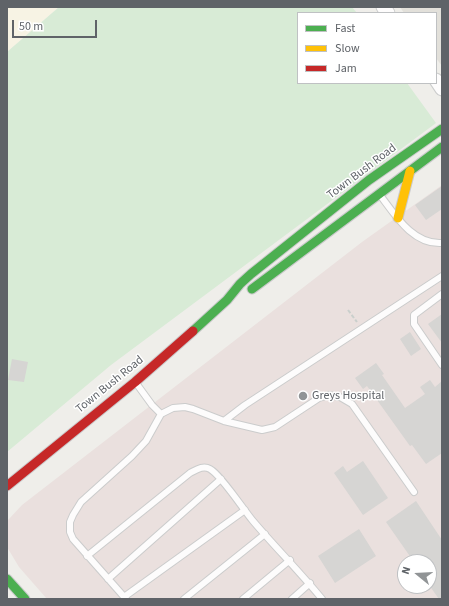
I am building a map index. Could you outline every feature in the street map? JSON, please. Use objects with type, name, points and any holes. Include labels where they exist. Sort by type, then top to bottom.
[{"type":"street","name":"Town Bush Road","points":[[227,300],[250,290],[442,129]]},
{"type":"street","name":"Town Bush Road","points":[[7,486],[135,382],[227,300],[240,284],[251,274],[374,187],[410,171],[442,147]]},
{"type":"street","points":[[398,218],[410,171]]},
{"type":"street","points":[[7,579],[25,599]]},
{"type":"lane","points":[[374,187],[410,231],[418,237],[434,243],[442,243]]},
{"type":"lane","points":[[224,421],[245,405],[442,276]]},
{"type":"lane","points":[[442,294],[414,315],[414,324],[442,365]]},
{"type":"lane","points":[[135,382],[152,405],[161,414]]},
{"type":"lane","points":[[245,510],[125,598],[73,540],[70,532],[70,522],[81,502],[132,456],[146,441],[161,414],[173,408],[185,407],[224,421],[262,430],[275,427],[319,398],[329,395],[340,396],[352,404],[414,492]]},
{"type":"lane","points":[[87,556],[195,470],[200,468],[209,468],[221,479],[265,534],[290,560],[322,599]]},
{"type":"lane","points":[[108,580],[221,479]]},
{"type":"lane","points":[[184,599],[265,534]]},
{"type":"lane","points":[[243,599],[290,560]]},
{"type":"lane","points":[[292,599],[310,583]]},
{"type":"path","points":[[348,310],[361,329]]},
{"type":"shaded area","points":[[7,7],[59,7],[7,52]]},
{"type":"shaded area","points":[[400,7],[442,7],[442,66],[437,59],[437,12],[403,12]]},
{"type":"shaded area","name":"Greys Hospital","points":[[442,185],[442,599],[47,599],[19,567],[7,547],[8,520],[22,505],[362,242]]},
{"type":"green space","points":[[59,7],[352,7],[356,12],[297,12],[297,84],[408,84],[436,123],[111,365],[7,452],[7,52]]},
{"type":"building","points":[[442,186],[442,209],[426,220],[415,205]]},
{"type":"building","points":[[442,314],[442,343],[428,324]]},
{"type":"building","points":[[410,332],[421,349],[411,356],[400,339]]},
{"type":"building","points":[[12,359],[28,362],[24,382],[8,380]]},
{"type":"building","points":[[376,363],[384,374],[382,375],[405,408],[425,394],[420,387],[430,380],[435,387],[442,381],[442,453],[426,464],[412,445],[410,446],[367,386],[363,389],[355,378]]},
{"type":"building","points":[[363,461],[388,498],[363,515],[334,473],[343,466],[347,472]]},
{"type":"building","points":[[416,501],[442,540],[442,599],[439,599],[435,594],[437,594],[437,554],[408,554],[386,522]]},
{"type":"building","points":[[359,529],[376,556],[335,583],[318,556]]},
{"type":"traffic: fast","points":[[193,331],[227,300],[240,284],[251,274],[369,180],[442,129]]},
{"type":"traffic: fast","points":[[252,289],[442,147]]},
{"type":"traffic: fast","points":[[7,579],[25,599]]},
{"type":"traffic: slow","points":[[398,218],[410,171]]},
{"type":"traffic: jam","points":[[7,486],[135,382],[193,331]]},
{"type":"place","name":"Greys Hospital","points":[[303,396]]}]
